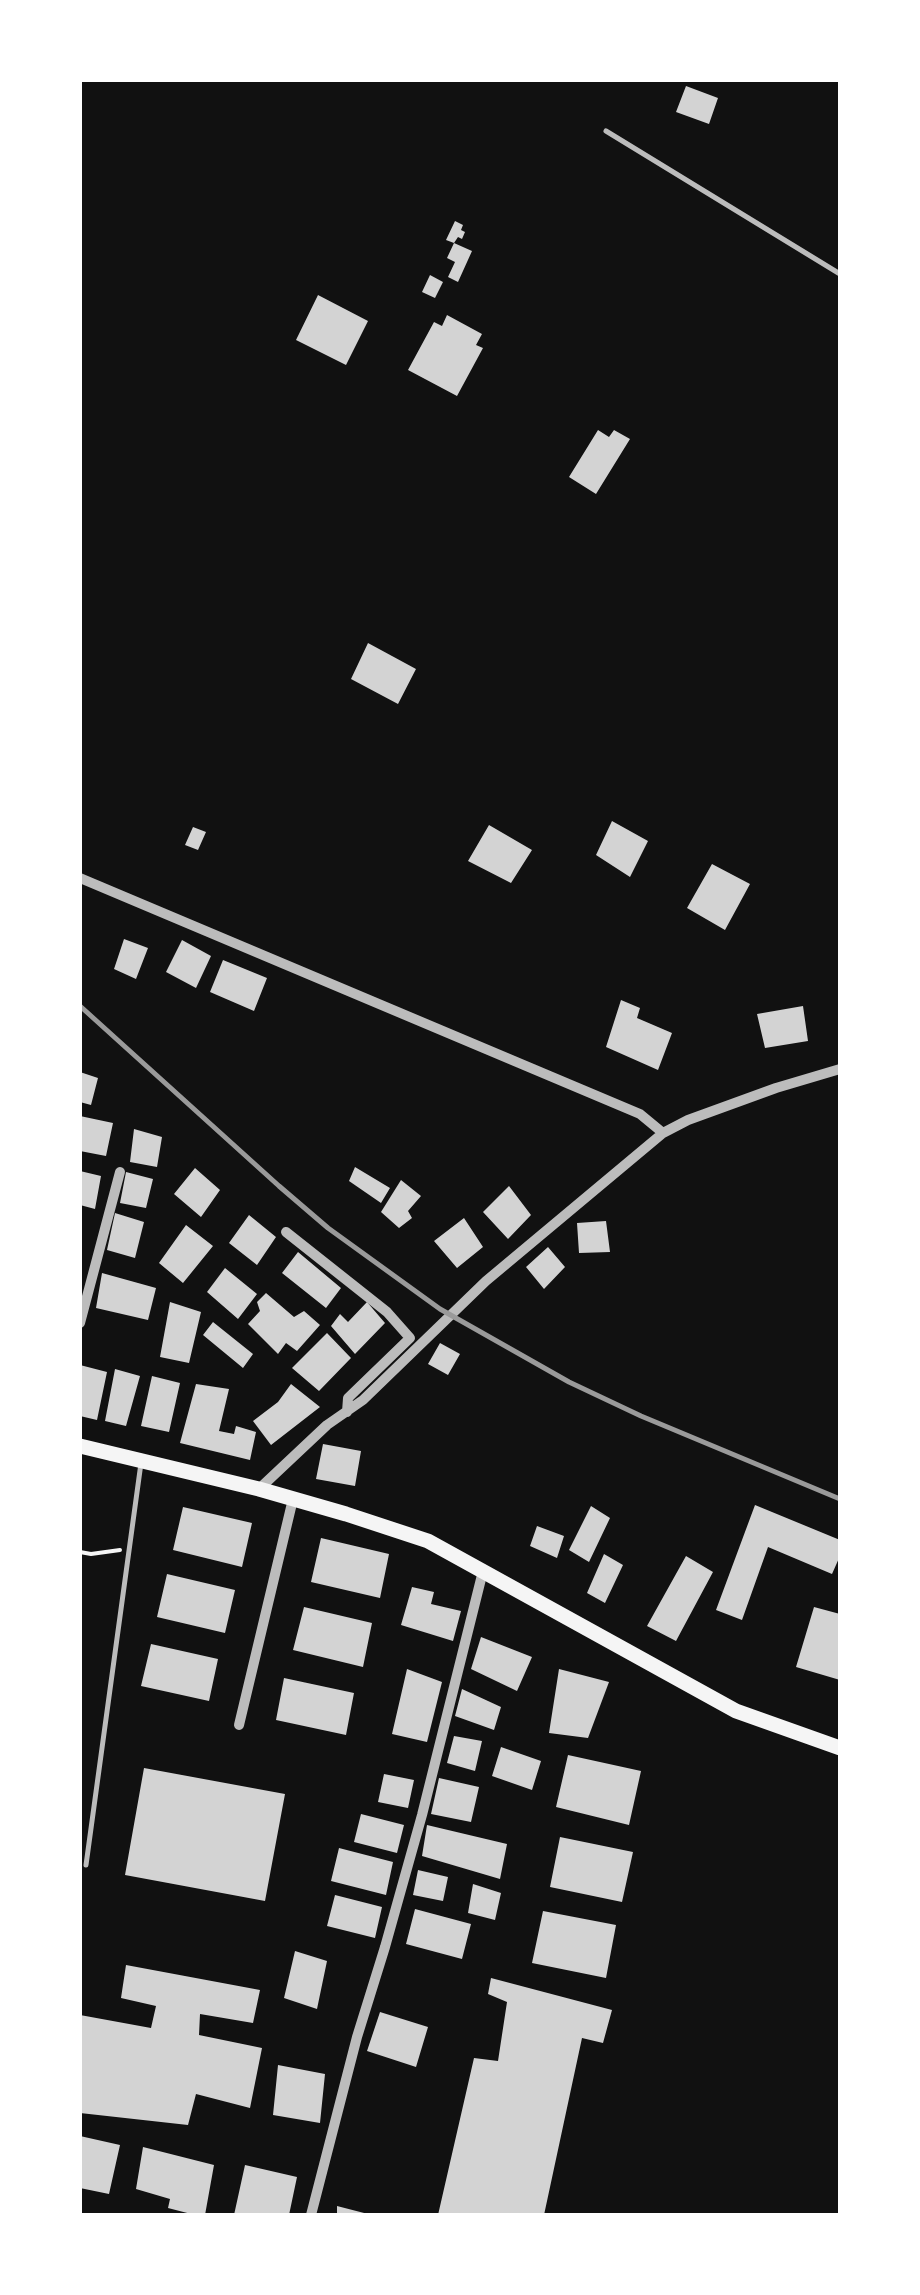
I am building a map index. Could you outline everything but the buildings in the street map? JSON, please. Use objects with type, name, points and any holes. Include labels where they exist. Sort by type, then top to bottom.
[{"type":"main road","points":[[80,1446],[259,1489],[428,1541],[736,1712],[840,1748]]},
{"type":"street","points":[[80,878],[640,1114],[662,1132]]},
{"type":"street","points":[[259,1489],[327,1426],[363,1400],[486,1281],[662,1132],[776,1088],[840,1069]]},
{"type":"street","points":[[80,1323],[120,1172]]},
{"type":"street","points":[[286,1232],[387,1312],[410,1338],[348,1398],[347,1412]]},
{"type":"street","points":[[239,1726],[293,1499]]},
{"type":"street","points":[[311,2215],[357,2037],[422,1815],[482,1571]]},
{"type":"lane","points":[[606,131],[840,274]]},
{"type":"lane","points":[[86,1865],[142,1460]]},
{"type":"path","points":[[80,1552],[130,1548]]},
{"type":"railway","points":[[80,1006],[328,1228],[440,1309],[569,1382],[840,1499]]}]
